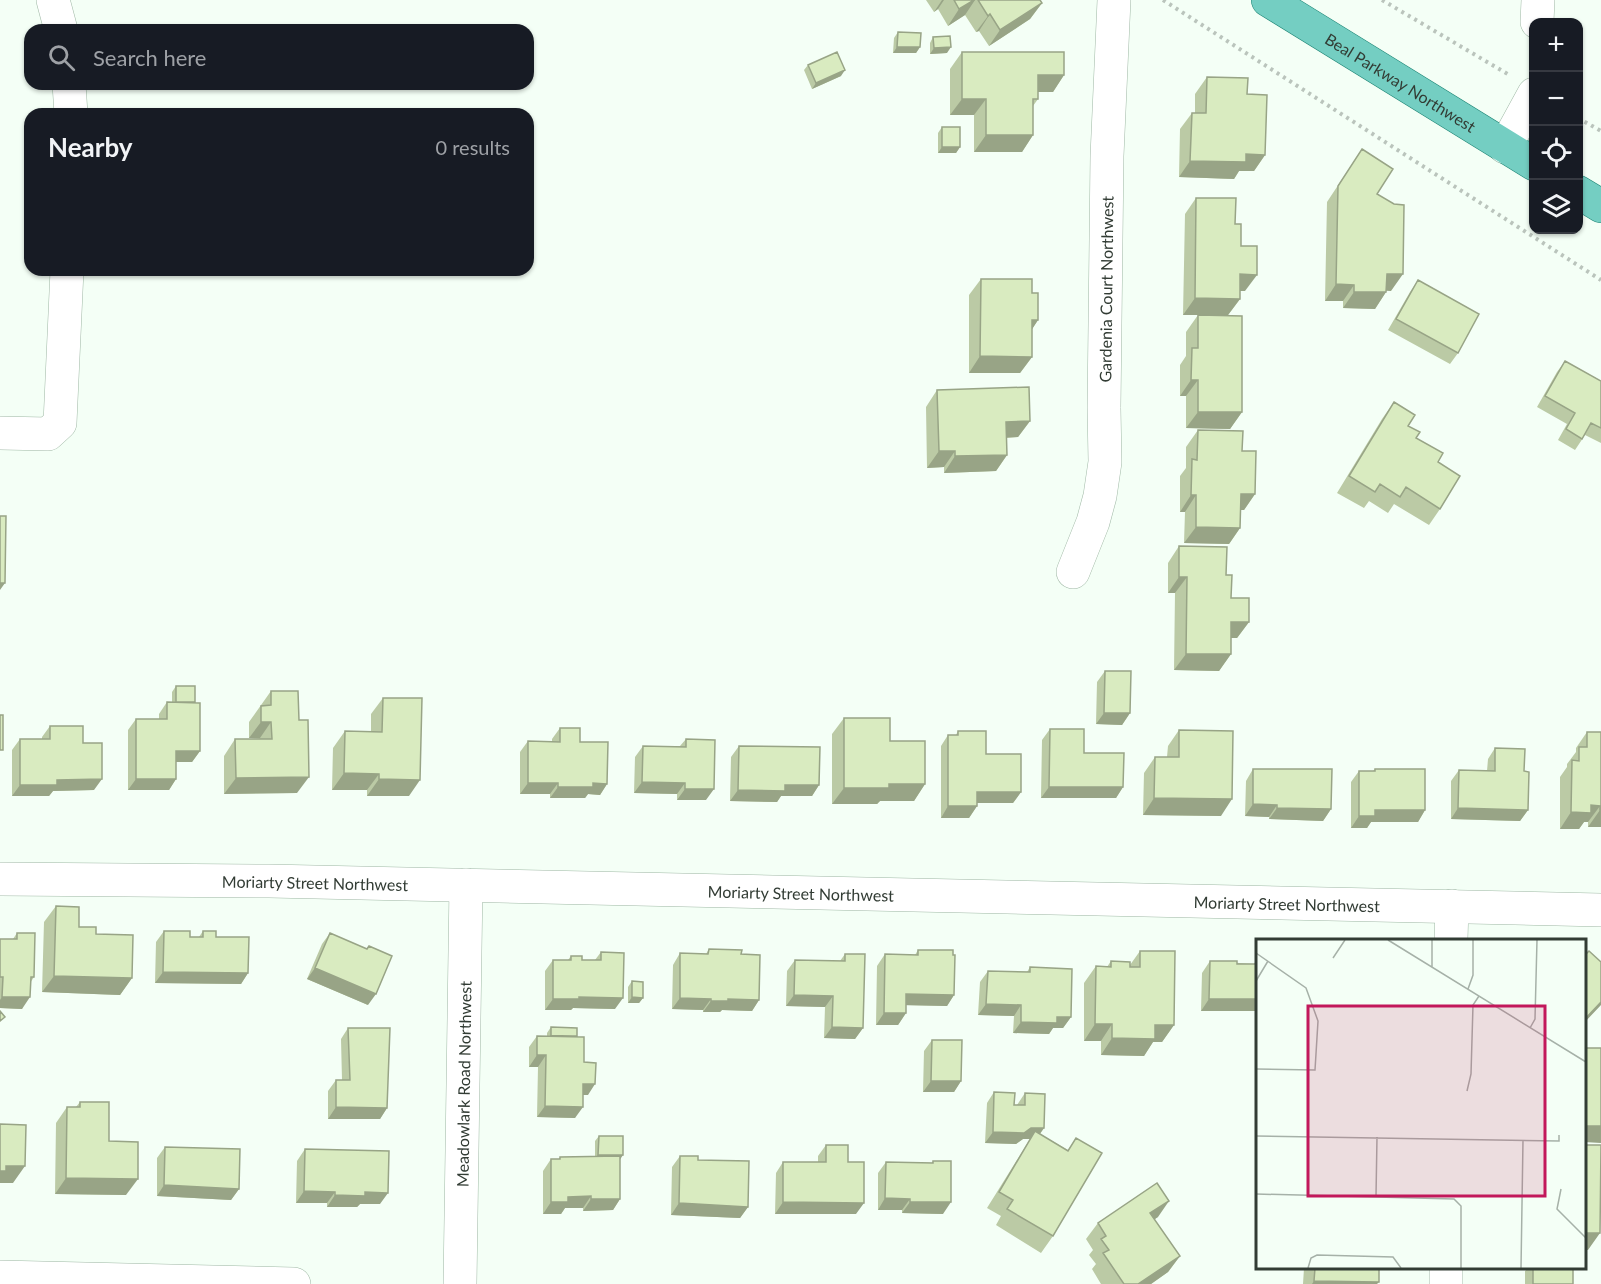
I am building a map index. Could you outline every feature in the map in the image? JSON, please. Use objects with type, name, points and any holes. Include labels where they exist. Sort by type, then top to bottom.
[{"type":"main road","name":"Beal Parkway Northwest","points":[[1268,0],[1529,162]]},
{"type":"main road","points":[[1583,195],[1601,206]]},
{"type":"street","points":[[53,0],[60,24]]},
{"type":"street","name":"Gardenia Court Northwest","points":[[1073,572],[1093,522],[1105,462],[1107,168],[1114,0]]},
{"type":"street","points":[[1537,18],[1538,0]]},
{"type":"street","points":[[1505,147],[1523,86]]},
{"type":"street","points":[[69,90],[70,108]]},
{"type":"street","points":[[0,433],[48,434],[60,423],[68,276]]},
{"type":"street","name":"Moriarty Street Northwest","points":[[0,879],[466,885],[1601,910]]},
{"type":"street","name":"Meadowlark Road Northwest","points":[[460,1284],[466,885]]},
{"type":"street","points":[[1451,939],[1452,906]]},
{"type":"street","points":[[0,1277],[294,1284]]},
{"type":"path","points":[[1163,0],[1601,280]]},
{"type":"path","points":[[1382,0],[1523,86]]},
{"type":"path","points":[[1583,121],[1601,131]]},
{"type":"building","points":[[954,0],[974,0],[959,9]]},
{"type":"building","points":[[978,0],[1040,0],[1042,3],[1000,30]]},
{"type":"building","points":[[898,32],[921,33],[920,47],[897,47]]},
{"type":"building","points":[[950,36],[951,47],[934,48],[933,37]]},
{"type":"building","points":[[837,52],[845,70],[816,83],[808,65]]},
{"type":"building","points":[[962,52],[1064,52],[1064,75],[1038,75],[1038,99],[1033,99],[1033,135],[986,135],[986,99],[962,99]]},
{"type":"building","points":[[1207,77],[1248,78],[1247,94],[1267,95],[1265,155],[1246,154],[1246,162],[1190,161],[1192,113],[1206,113]]},
{"type":"building","points":[[942,127],[960,127],[960,147],[942,147]]},
{"type":"building","points":[[1362,149],[1393,169],[1377,194],[1394,204],[1404,205],[1403,274],[1387,274],[1386,292],[1354,292],[1354,285],[1336,284],[1338,186]]},
{"type":"building","points":[[1196,198],[1236,198],[1235,224],[1241,224],[1241,246],[1257,246],[1257,275],[1240,274],[1240,299],[1195,298]]},
{"type":"building","points":[[981,279],[1032,279],[1032,293],[1038,293],[1038,320],[1032,320],[1032,357],[980,356]]},
{"type":"building","points":[[1418,280],[1479,314],[1458,353],[1396,319]]},
{"type":"building","points":[[1198,315],[1242,316],[1242,412],[1198,412],[1198,380],[1191,380],[1192,348],[1198,348]]},
{"type":"building","points":[[1565,361],[1601,381],[1601,428],[1591,423],[1582,439],[1566,429],[1575,413],[1545,396]]},
{"type":"building","points":[[1029,387],[1030,421],[1006,422],[1007,455],[955,456],[955,451],[939,451],[937,390]]},
{"type":"building","points":[[1394,402],[1415,415],[1408,426],[1420,432],[1416,438],[1443,453],[1438,462],[1460,476],[1440,509],[1406,487],[1400,497],[1380,484],[1375,492],[1349,476]]},
{"type":"building","points":[[1198,430],[1243,431],[1242,451],[1256,451],[1255,494],[1241,494],[1240,528],[1196,527],[1196,495],[1191,495],[1192,459],[1197,460]]},
{"type":"building","points":[[0,516],[6,516],[5,583],[0,583]]},
{"type":"building","points":[[1179,546],[1227,547],[1226,575],[1232,575],[1231,598],[1249,598],[1249,622],[1231,622],[1231,654],[1186,654],[1187,577],[1179,577]]},
{"type":"building","points":[[1105,671],[1131,671],[1130,713],[1104,713]]},
{"type":"building","points":[[176,686],[195,686],[195,702],[176,702]]},
{"type":"building","points":[[271,691],[298,691],[299,720],[308,720],[309,777],[236,778],[235,739],[272,739],[271,722],[261,722],[261,706],[271,705]]},
{"type":"building","points":[[383,698],[422,698],[420,780],[379,779],[379,774],[344,773],[345,731],[382,732]]},
{"type":"building","points":[[167,702],[200,703],[200,751],[176,751],[176,779],[136,779],[136,719],[167,719]]},
{"type":"building","points":[[0,715],[3,715],[3,750],[0,750]]},
{"type":"building","points":[[844,718],[890,718],[890,741],[925,741],[925,784],[889,784],[889,788],[844,788]]},
{"type":"building","points":[[50,726],[83,726],[83,743],[102,743],[102,779],[57,780],[57,785],[20,785],[20,739],[50,739]]},
{"type":"building","points":[[560,728],[580,728],[580,742],[608,742],[607,784],[593,783],[593,787],[558,787],[558,783],[528,783],[528,741],[560,742]]},
{"type":"building","points":[[1050,729],[1084,729],[1084,753],[1124,753],[1123,787],[1049,787]]},
{"type":"building","points":[[1179,730],[1233,731],[1232,799],[1154,798],[1155,757],[1179,757]]},
{"type":"building","points":[[958,731],[986,731],[986,754],[1021,754],[1021,792],[977,792],[977,806],[948,806],[948,735],[958,735]]},
{"type":"building","points":[[1587,732],[1601,732],[1601,810],[1600,806],[1591,805],[1591,813],[1571,812],[1572,760],[1579,761],[1579,747],[1587,747]]},
{"type":"building","points":[[686,739],[715,740],[714,789],[685,789],[685,783],[642,782],[643,746],[686,747]]},
{"type":"building","points":[[739,746],[820,747],[819,785],[785,785],[785,791],[738,790]]},
{"type":"building","points":[[1495,748],[1525,749],[1524,771],[1529,772],[1528,810],[1458,808],[1459,770],[1495,771]]},
{"type":"building","points":[[1253,769],[1332,769],[1331,809],[1277,808],[1277,805],[1253,804]]},
{"type":"building","points":[[1375,769],[1425,769],[1425,810],[1375,810],[1375,816],[1359,816],[1359,771],[1375,771]]},
{"type":"building","points":[[56,906],[79,907],[79,927],[96,927],[96,934],[133,935],[132,978],[54,976]]},
{"type":"building","points":[[164,931],[190,931],[190,937],[203,937],[203,931],[216,931],[216,937],[249,937],[248,973],[163,972]]},
{"type":"building","points":[[17,933],[35,933],[34,977],[31,977],[30,997],[2,997],[0,939],[17,939]]},
{"type":"building","points":[[330,933],[367,949],[369,946],[392,956],[376,994],[315,968]]},
{"type":"building","points":[[709,949],[742,950],[741,954],[760,955],[759,1000],[711,1001],[711,999],[680,998],[680,953],[708,954]]},
{"type":"building","points":[[918,950],[953,950],[953,955],[955,955],[954,995],[906,994],[906,1013],[884,1013],[885,954],[918,955]]},
{"type":"building","points":[[1140,951],[1175,951],[1174,1025],[1155,1025],[1155,1039],[1112,1038],[1112,1024],[1095,1024],[1096,966],[1111,967],[1111,961],[1130,962],[1130,967],[1140,967]]},
{"type":"building","points":[[1589,951],[1601,962],[1601,1002],[1586,1018],[1586,954]]},
{"type":"building","points":[[601,952],[624,953],[623,998],[553,999],[553,960],[571,960],[571,956],[582,956],[582,960],[601,960]]},
{"type":"building","points":[[845,954],[865,954],[863,1028],[832,1027],[833,996],[794,995],[795,960],[845,961]]},
{"type":"building","points":[[1210,961],[1256,964],[1256,999],[1209,999]]},
{"type":"building","points":[[1030,967],[1072,969],[1071,1017],[1057,1017],[1057,1023],[1021,1022],[1021,1005],[986,1004],[988,971],[1030,972]]},
{"type":"building","points":[[632,981],[643,982],[643,998],[632,997]]},
{"type":"building","points":[[0,1011],[5,1017],[0,1021]]},
{"type":"building","points":[[551,1027],[577,1028],[577,1036],[551,1036]]},
{"type":"building","points":[[348,1028],[390,1028],[387,1108],[336,1107],[336,1080],[350,1080]]},
{"type":"building","points":[[537,1036],[584,1037],[584,1062],[596,1063],[595,1084],[583,1084],[583,1107],[545,1106],[546,1055],[537,1055]]},
{"type":"building","points":[[932,1040],[962,1040],[961,1081],[931,1081]]},
{"type":"building","points":[[1586,1048],[1601,1048],[1601,1126],[1586,1126]]},
{"type":"building","points":[[994,1092],[1015,1093],[1014,1105],[1025,1105],[1025,1093],[1045,1094],[1044,1128],[1031,1128],[1024,1133],[993,1132]]},
{"type":"building","points":[[80,1102],[109,1102],[109,1141],[138,1142],[138,1179],[66,1178],[67,1107],[80,1107]]},
{"type":"building","points":[[0,1124],[26,1125],[25,1166],[6,1166],[6,1171],[0,1171]]},
{"type":"building","points":[[1035,1131],[1068,1151],[1076,1138],[1102,1153],[1053,1236],[1007,1209],[1013,1200],[999,1192]]},
{"type":"building","points":[[599,1136],[623,1136],[623,1155],[598,1155]]},
{"type":"building","points":[[826,1145],[848,1145],[848,1162],[864,1162],[864,1203],[783,1202],[783,1162],[826,1162]]},
{"type":"building","points":[[1586,1145],[1601,1145],[1600,1233],[1586,1233]]},
{"type":"building","points":[[165,1147],[240,1149],[239,1189],[164,1185]]},
{"type":"building","points":[[305,1149],[389,1151],[388,1193],[365,1192],[365,1196],[304,1191]]},
{"type":"building","points":[[620,1156],[620,1199],[591,1199],[591,1196],[568,1197],[568,1202],[551,1202],[551,1159]]},
{"type":"building","points":[[680,1156],[698,1156],[698,1160],[749,1161],[748,1207],[679,1203]]},
{"type":"building","points":[[933,1161],[951,1161],[951,1202],[910,1202],[910,1199],[885,1198],[886,1162],[933,1163]]},
{"type":"building","points":[[1157,1183],[1169,1201],[1150,1213],[1180,1256],[1138,1284],[1124,1284],[1103,1253],[1109,1250],[1101,1239],[1106,1236],[1098,1223]]},
{"type":"building","points":[[1315,1269],[1379,1269],[1379,1282],[1314,1281]]},
{"type":"building","points":[[1533,1269],[1573,1269],[1573,1284],[1533,1284]]}]
